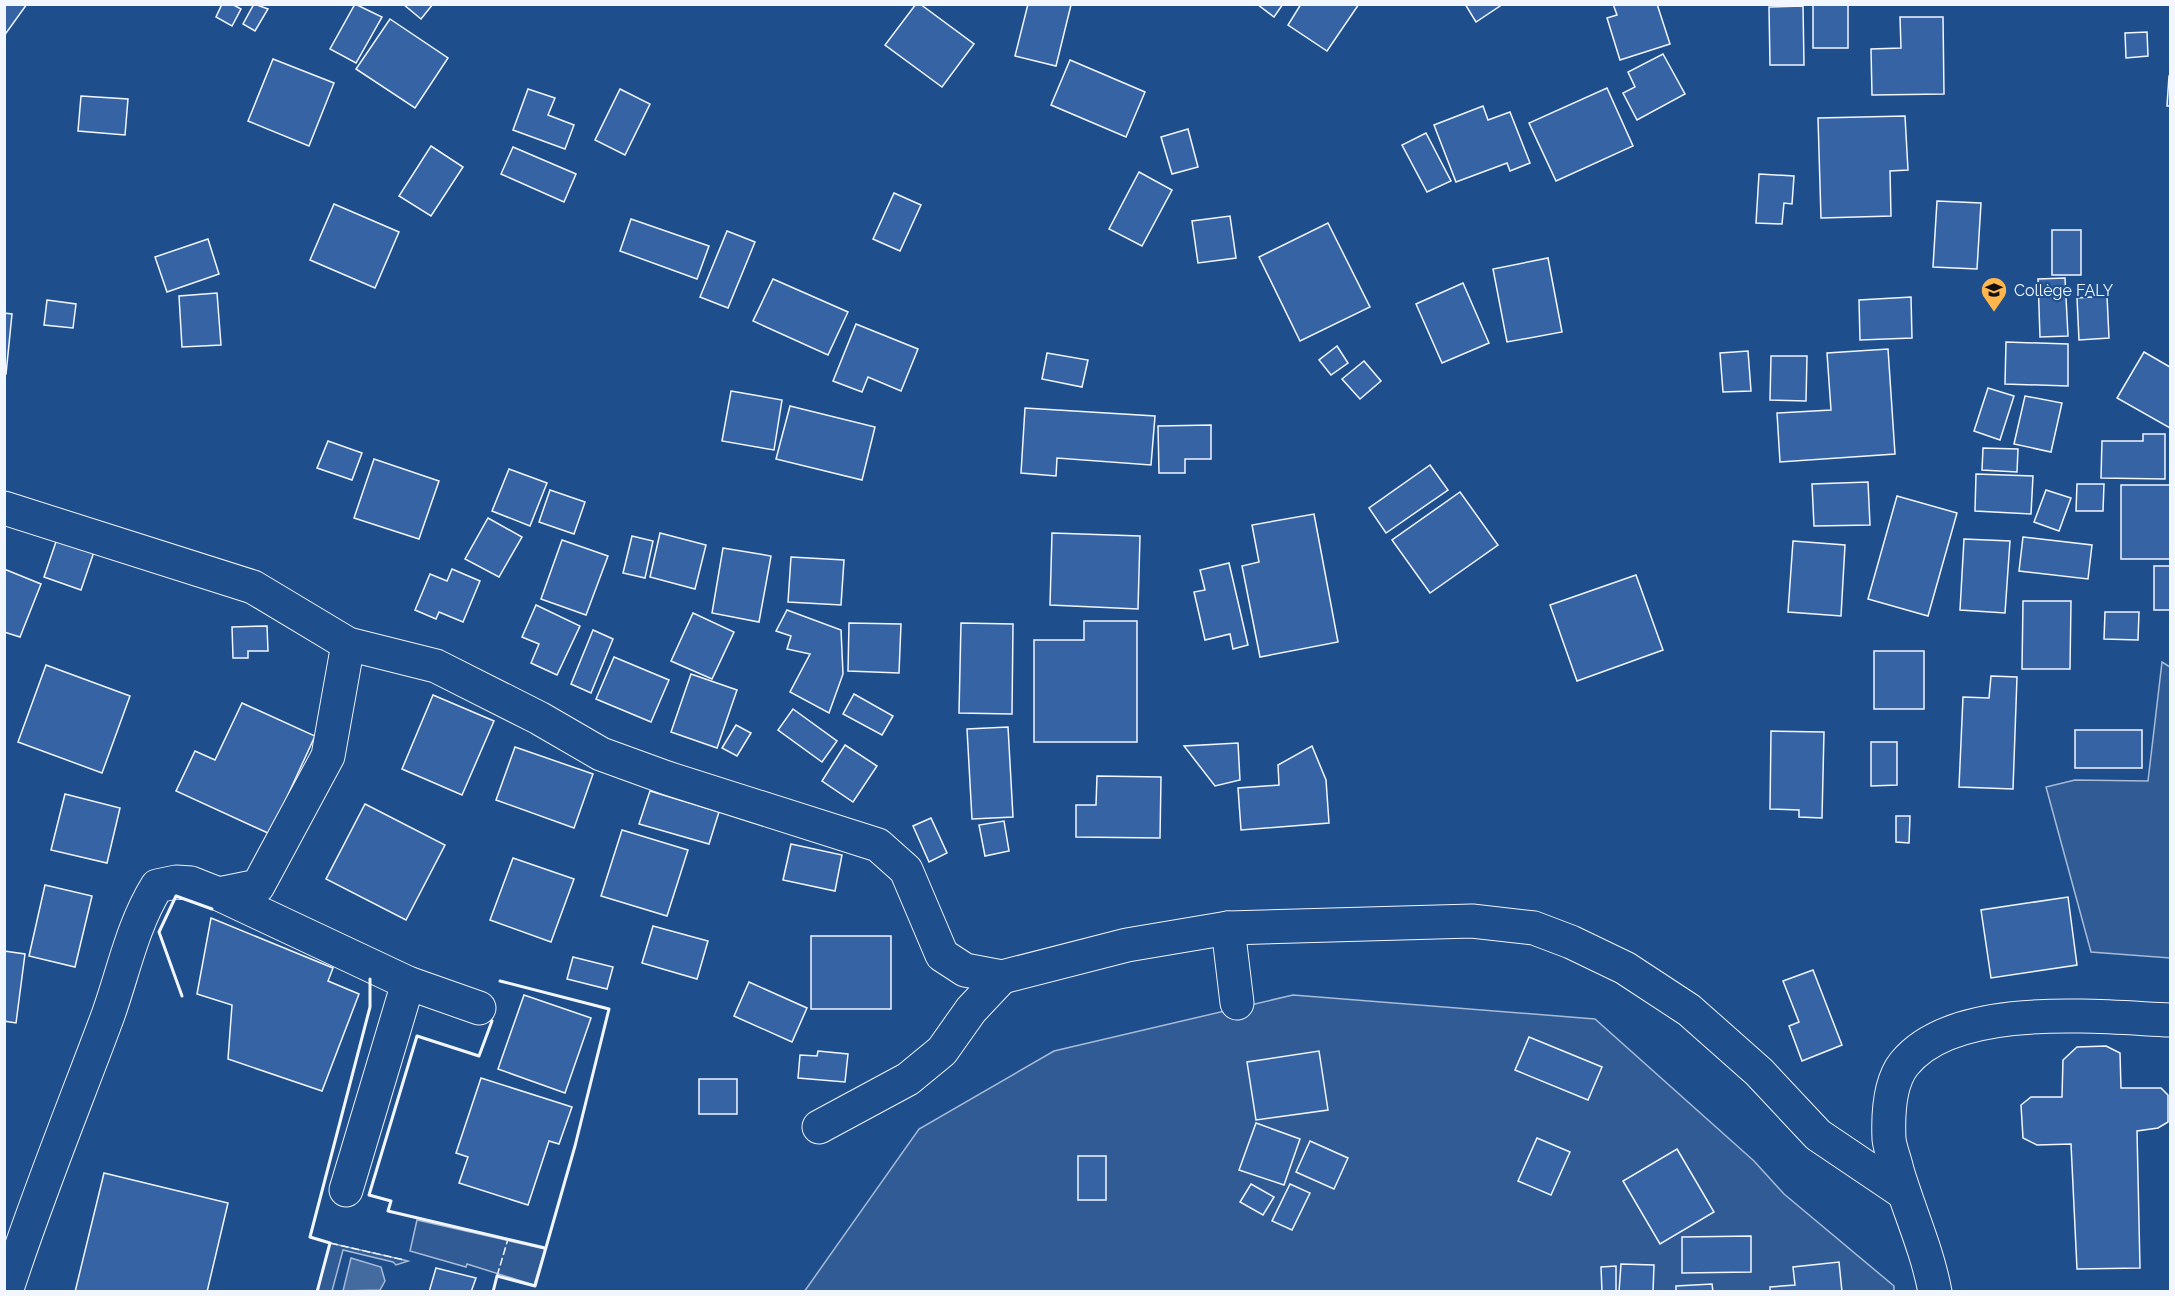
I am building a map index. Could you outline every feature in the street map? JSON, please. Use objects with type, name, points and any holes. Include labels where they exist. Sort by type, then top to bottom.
[{"type":"street","points":[[4,508],[254,587],[348,644],[436,666],[539,718],[601,754],[667,778],[878,845],[906,870],[942,955],[965,970],[1002,977],[1127,945],[1228,928],[1472,921],[1534,928],[1571,942],[1625,968],[1689,1010],[1759,1072],[1818,1136],[1904,1193]]},
{"type":"street","points":[[219,894],[258,886],[328,756],[348,644]]},
{"type":"street","points":[[6,1292],[36,1200],[108,1016],[144,908],[157,886],[176,882],[191,883],[408,983],[479,1008]]},
{"type":"street","points":[[1228,928],[1237,1003]]},
{"type":"street","points":[[819,1127],[916,1072],[942,1051],[970,1010],[1002,977]]},
{"type":"street","points":[[346,1190],[408,983]]},
{"type":"street","points":[[1935,1292],[1928,1258],[1904,1193],[1889,1140],[1891,1093],[1904,1065],[1929,1044],[1977,1023],[2051,1015],[2170,1020]]},
{"type":"shaded area","points":[[2162,662],[2170,667],[2170,958],[2091,952],[2046,787],[2075,780],[2148,781]]},
{"type":"shaded area","points":[[1293,995],[1595,1019],[1754,1161],[1784,1194],[1894,1286],[1894,1291],[804,1292],[919,1129],[1054,1051]]},
{"type":"shaded area","points":[[417,1220],[545,1249],[534,1285],[467,1264],[466,1267],[410,1251]]},
{"type":"shaded area","points":[[330,1243],[408,1261],[396,1265],[393,1262],[343,1250],[332,1291],[317,1291]]},
{"type":"shaded area","points":[[351,1258],[381,1267],[385,1281],[380,1290],[343,1291]]},
{"type":"building","points":[[4,4],[27,4],[4,36]]},
{"type":"building","points":[[222,4],[232,4],[241,9],[232,26],[216,17]]},
{"type":"building","points":[[254,4],[268,9],[255,31],[243,24]]},
{"type":"building","points":[[355,4],[382,17],[356,63],[330,49]]},
{"type":"building","points":[[403,4],[433,4],[421,19]]},
{"type":"building","points":[[916,4],[920,4],[974,44],[942,87],[885,45]]},
{"type":"building","points":[[1028,4],[1071,5],[1056,66],[1015,56]]},
{"type":"building","points":[[1257,4],[1283,4],[1274,17]]},
{"type":"building","points":[[1301,4],[1359,4],[1327,51],[1288,25]]},
{"type":"building","points":[[1465,4],[1503,4],[1476,22]]},
{"type":"building","points":[[1613,4],[1657,4],[1670,44],[1620,60],[1607,18],[1617,15]]},
{"type":"building","points":[[1813,4],[1848,4],[1848,48],[1813,48]]},
{"type":"building","points":[[1803,6],[1804,65],[1770,65],[1769,7]]},
{"type":"building","points":[[1900,17],[1943,17],[1944,94],[1872,95],[1871,49],[1901,48]]},
{"type":"building","points":[[390,19],[448,58],[415,108],[356,69]]},
{"type":"building","points":[[2147,32],[2148,56],[2126,58],[2125,33]]},
{"type":"building","points":[[1663,54],[1685,94],[1637,120],[1623,93],[1635,87],[1628,72]]},
{"type":"building","points":[[273,59],[334,83],[309,146],[248,121]]},
{"type":"building","points":[[1070,60],[1145,92],[1126,137],[1051,105]]},
{"type":"building","points":[[2169,76],[2170,106],[2167,106]]},
{"type":"building","points":[[1607,88],[1633,146],[1556,181],[1529,123]]},
{"type":"building","points":[[528,89],[555,98],[548,115],[574,125],[565,149],[513,130]]},
{"type":"building","points":[[620,89],[650,104],[625,155],[595,140]]},
{"type":"building","points":[[81,96],[128,99],[125,135],[78,131]]},
{"type":"building","points":[[1483,106],[1488,120],[1510,112],[1530,163],[1510,171],[1507,163],[1456,182],[1434,125]]},
{"type":"building","points":[[1905,116],[1908,170],[1890,171],[1891,216],[1821,218],[1818,118]]},
{"type":"building","points":[[1188,129],[1198,167],[1172,174],[1161,137]]},
{"type":"building","points":[[1426,133],[1451,181],[1427,192],[1402,145]]},
{"type":"building","points":[[431,146],[463,167],[431,216],[399,196]]},
{"type":"building","points":[[513,147],[576,174],[564,202],[501,174]]},
{"type":"building","points":[[1139,172],[1172,190],[1142,246],[1109,229]]},
{"type":"building","points":[[1759,174],[1794,176],[1792,204],[1784,203],[1782,224],[1756,223]]},
{"type":"building","points":[[894,193],[921,205],[900,251],[873,239]]},
{"type":"building","points":[[1937,201],[1981,203],[1977,269],[1933,267]]},
{"type":"building","points":[[334,204],[399,232],[375,288],[310,260]]},
{"type":"building","points":[[1230,216],[1236,258],[1198,263],[1192,221]]},
{"type":"building","points":[[631,219],[709,246],[697,279],[620,251]]},
{"type":"building","points":[[1328,223],[1370,307],[1300,341],[1259,257]]},
{"type":"building","points":[[2052,230],[2081,230],[2081,275],[2052,275]]},
{"type":"building","points":[[727,231],[755,242],[728,308],[700,297]]},
{"type":"building","points":[[208,239],[219,274],[167,292],[155,257]]},
{"type":"building","points":[[1548,258],[1562,332],[1507,342],[1493,269]]},
{"type":"building","points":[[2065,278],[2068,336],[2040,337],[2038,279]]},
{"type":"building","points":[[773,279],[848,312],[828,355],[753,321]]},
{"type":"building","points":[[1463,283],[1489,343],[1442,363],[1416,304]]},
{"type":"building","points":[[217,293],[221,345],[182,347],[179,296]]},
{"type":"building","points":[[2107,296],[2109,338],[2079,340],[2077,298]]},
{"type":"building","points":[[1911,297],[1912,338],[1860,340],[1859,300]]},
{"type":"building","points":[[47,300],[76,304],[73,328],[44,325]]},
{"type":"building","points":[[4,313],[12,314],[6,374],[4,374]]},
{"type":"building","points":[[856,324],[918,349],[901,391],[868,377],[862,392],[833,381]]},
{"type":"building","points":[[2006,342],[2068,344],[2068,386],[2005,384]]},
{"type":"building","points":[[1337,346],[1348,363],[1331,375],[1319,360]]},
{"type":"building","points":[[1888,349],[1895,454],[1780,462],[1777,413],[1831,410],[1827,353]]},
{"type":"building","points":[[1748,351],[1751,391],[1723,392],[1720,353]]},
{"type":"building","points":[[2144,352],[2170,367],[2170,428],[2117,398]]},
{"type":"building","points":[[1047,353],[1088,360],[1082,387],[1042,379]]},
{"type":"building","points":[[1771,356],[1807,356],[1806,401],[1770,400]]},
{"type":"building","points":[[1364,361],[1381,381],[1360,399],[1342,379]]},
{"type":"building","points":[[1988,388],[2014,396],[2000,440],[1974,431]]},
{"type":"building","points":[[731,391],[782,400],[774,450],[722,441]]},
{"type":"building","points":[[2025,396],[2062,403],[2051,452],[2014,444]]},
{"type":"building","points":[[790,406],[875,427],[862,480],[776,459]]},
{"type":"building","points":[[1025,408],[1155,416],[1151,465],[1057,458],[1056,476],[1021,473]]},
{"type":"building","points":[[1211,425],[1211,459],[1185,459],[1185,473],[1159,473],[1158,426]]},
{"type":"building","points":[[2143,434],[2165,434],[2165,479],[2101,478],[2102,441],[2143,441]]},
{"type":"building","points":[[328,441],[362,453],[352,480],[317,468]]},
{"type":"building","points":[[1983,448],[2018,449],[2017,472],[1982,470]]},
{"type":"building","points":[[374,459],[439,481],[419,539],[354,518]]},
{"type":"building","points":[[1430,465],[1448,490],[1386,533],[1369,508]]},
{"type":"building","points":[[509,469],[547,483],[530,526],[492,511]]},
{"type":"building","points":[[1976,474],[2033,476],[2031,514],[1975,511]]},
{"type":"building","points":[[1868,482],[1870,525],[1814,526],[1812,484]]},
{"type":"building","points":[[2077,484],[2104,484],[2103,511],[2076,511]]},
{"type":"building","points":[[2121,485],[2170,485],[2170,559],[2121,559]]},
{"type":"building","points":[[550,490],[585,502],[574,534],[539,522]]},
{"type":"building","points":[[2046,490],[2071,498],[2059,531],[2034,522]]},
{"type":"building","points":[[1460,492],[1498,545],[1430,593],[1392,540]]},
{"type":"building","points":[[1897,496],[1957,513],[1928,616],[1868,599]]},
{"type":"building","points":[[1314,514],[1338,642],[1260,657],[1242,566],[1259,562],[1252,525]]},
{"type":"building","points":[[488,518],[522,537],[499,577],[465,559]]},
{"type":"building","points":[[60,530],[97,543],[81,590],[44,577]]},
{"type":"building","points":[[660,533],[706,545],[695,589],[650,577]]},
{"type":"building","points":[[1052,533],[1140,536],[1138,609],[1050,605]]},
{"type":"building","points":[[632,536],[653,541],[645,578],[623,573]]},
{"type":"building","points":[[2023,537],[2092,545],[2088,579],[2019,571]]},
{"type":"building","points":[[1964,539],[2010,541],[2005,613],[1960,610]]},
{"type":"building","points":[[562,540],[608,556],[586,615],[541,599]]},
{"type":"building","points":[[1793,541],[1845,545],[1841,616],[1788,612]]},
{"type":"building","points":[[723,548],[771,556],[759,622],[712,613]]},
{"type":"building","points":[[791,557],[844,560],[841,605],[788,602]]},
{"type":"building","points":[[1229,563],[1248,645],[1233,649],[1230,634],[1205,640],[1194,592],[1205,590],[1200,570]]},
{"type":"building","points":[[2154,566],[2170,566],[2170,610],[2154,610]]},
{"type":"building","points":[[4,569],[41,584],[20,637],[4,632]]},
{"type":"building","points":[[452,569],[480,581],[463,622],[439,612],[436,619],[415,610],[430,574],[447,581]]},
{"type":"building","points":[[1636,575],[1663,650],[1577,681],[1550,605]]},
{"type":"building","points":[[2023,601],[2071,601],[2070,669],[2022,669]]},
{"type":"building","points":[[536,605],[580,626],[557,675],[531,663],[539,644],[522,637]]},
{"type":"building","points":[[787,610],[841,630],[843,674],[829,713],[790,692],[810,654],[787,649],[791,636],[776,631]]},
{"type":"building","points":[[2105,612],[2139,612],[2138,640],[2104,639]]},
{"type":"building","points":[[693,613],[734,632],[712,679],[671,661]]},
{"type":"building","points":[[1084,621],[1137,621],[1137,742],[1034,742],[1034,640],[1084,640]]},
{"type":"building","points":[[849,623],[901,624],[899,673],[848,671]]},
{"type":"building","points":[[961,623],[1013,624],[1012,714],[959,713]]},
{"type":"building","points":[[267,626],[268,651],[248,651],[248,658],[233,658],[232,627]]},
{"type":"building","points":[[593,630],[613,639],[591,693],[571,684]]},
{"type":"building","points":[[1874,651],[1924,651],[1924,709],[1874,709]]},
{"type":"building","points":[[614,657],[669,680],[651,722],[596,699]]},
{"type":"building","points":[[46,665],[130,696],[102,773],[18,742]]},
{"type":"building","points":[[691,674],[737,690],[717,748],[671,732]]},
{"type":"building","points":[[1991,676],[2017,677],[2013,789],[1959,787],[1963,697],[1989,698]]},
{"type":"building","points":[[854,694],[893,716],[882,735],[843,714]]},
{"type":"building","points":[[433,695],[494,721],[462,795],[402,769]]},
{"type":"building","points":[[242,703],[315,736],[270,834],[176,791],[195,751],[215,760]]},
{"type":"building","points":[[793,709],[837,741],[822,762],[778,730]]},
{"type":"building","points":[[736,725],[751,733],[737,756],[722,748]]},
{"type":"building","points":[[1008,727],[1013,817],[972,819],[967,729]]},
{"type":"building","points":[[2075,730],[2142,730],[2142,768],[2075,768]]},
{"type":"building","points":[[1771,731],[1824,732],[1822,818],[1799,817],[1799,810],[1770,809]]},
{"type":"building","points":[[1871,742],[1897,742],[1897,785],[1871,786]]},
{"type":"building","points":[[1238,743],[1240,780],[1215,786],[1184,746]]},
{"type":"building","points":[[845,745],[877,766],[853,802],[822,781]]},
{"type":"building","points":[[1312,746],[1326,780],[1329,823],[1241,830],[1238,788],[1279,785],[1278,765]]},
{"type":"building","points":[[515,747],[593,774],[574,828],[496,800]]},
{"type":"building","points":[[1097,776],[1161,777],[1160,838],[1076,837],[1076,805],[1096,805]]},
{"type":"building","points":[[650,791],[719,812],[709,844],[639,824]]},
{"type":"building","points":[[65,794],[120,808],[107,863],[51,850]]},
{"type":"building","points":[[365,804],[445,845],[406,920],[326,879]]},
{"type":"building","points":[[1896,816],[1910,816],[1909,843],[1896,842]]},
{"type":"building","points":[[931,818],[947,853],[929,862],[913,826]]},
{"type":"building","points":[[1004,821],[1009,851],[985,856],[979,825]]},
{"type":"building","points":[[622,830],[688,850],[667,916],[601,896]]},
{"type":"building","points":[[791,844],[842,855],[835,891],[783,880]]},
{"type":"building","points":[[513,858],[574,879],[551,942],[490,920]]},
{"type":"building","points":[[45,885],[92,896],[75,967],[29,956]]},
{"type":"building","points":[[2068,897],[2077,965],[1991,978],[1981,910]]},
{"type":"building","points":[[211,918],[333,968],[328,981],[359,994],[322,1091],[228,1059],[232,1005],[197,994]]},
{"type":"building","points":[[653,926],[708,941],[697,979],[642,963]]},
{"type":"building","points":[[811,936],[891,936],[891,1009],[811,1009]]},
{"type":"building","points":[[4,951],[25,954],[16,1023],[4,1021]]},
{"type":"building","points":[[573,957],[613,967],[607,989],[567,979]]},
{"type":"building","points":[[1813,970],[1842,1045],[1802,1061],[1789,1026],[1799,1022],[1783,981]]},
{"type":"building","points":[[749,982],[807,1008],[792,1042],[734,1016]]},
{"type":"building","points":[[524,995],[591,1018],[565,1093],[498,1069]]},
{"type":"building","points":[[1529,1037],[1602,1067],[1588,1100],[1515,1070]]},
{"type":"building","points":[[2106,1046],[2120,1053],[2121,1088],[2161,1088],[2168,1095],[2168,1122],[2158,1128],[2137,1131],[2140,1268],[2077,1269],[2071,1144],[2037,1145],[2023,1138],[2021,1105],[2031,1097],[2062,1097],[2063,1060],[2077,1047]]},
{"type":"building","points":[[818,1051],[848,1054],[845,1082],[798,1078],[800,1055],[817,1056]]},
{"type":"building","points":[[1319,1051],[1328,1110],[1256,1120],[1247,1062]]},
{"type":"building","points":[[481,1078],[572,1107],[559,1144],[549,1141],[528,1205],[459,1183],[468,1157],[456,1153]]},
{"type":"building","points":[[699,1079],[737,1079],[737,1114],[699,1114]]},
{"type":"building","points":[[1256,1123],[1300,1139],[1284,1185],[1239,1170]]},
{"type":"building","points":[[1537,1138],[1570,1152],[1551,1195],[1518,1181]]},
{"type":"building","points":[[1310,1141],[1348,1158],[1334,1189],[1296,1172]]},
{"type":"building","points":[[1677,1149],[1714,1212],[1660,1244],[1623,1181]]},
{"type":"building","points":[[1078,1156],[1106,1156],[1106,1200],[1078,1200]]},
{"type":"building","points":[[104,1173],[228,1203],[207,1292],[75,1292]]},
{"type":"building","points":[[1251,1184],[1274,1197],[1263,1215],[1240,1202]]},
{"type":"building","points":[[1290,1184],[1310,1193],[1292,1230],[1272,1221]]},
{"type":"building","points":[[1751,1236],[1751,1272],[1682,1273],[1682,1237]]},
{"type":"building","points":[[1839,1262],[1842,1292],[1770,1292],[1770,1287],[1795,1285],[1793,1267]]},
{"type":"building","points":[[1621,1264],[1654,1265],[1653,1292],[1619,1292]]},
{"type":"building","points":[[1616,1266],[1616,1292],[1602,1292],[1601,1267]]},
{"type":"building","points":[[436,1268],[476,1278],[471,1292],[429,1292]]},
{"type":"building","points":[[1712,1284],[1713,1292],[1676,1292],[1676,1286]]},
{"type":"fence","points":[[497,1276],[508,1239]]},
{"type":"fence","points":[[330,1243],[404,1260]]},
{"type":"wall","points":[[182,996],[159,932],[176,896],[212,909]]},
{"type":"wall","points":[[317,1292],[330,1243],[310,1237],[370,1007],[370,979]]},
{"type":"wall","points":[[493,1292],[497,1276],[535,1286],[575,1146],[609,1009],[500,981]]},
{"type":"wall","points":[[492,1021],[479,1056],[417,1036],[369,1195],[391,1201],[388,1211],[545,1248]]},
{"type":"place","name":"Collège FALY","points":[[1994,313]]}]
